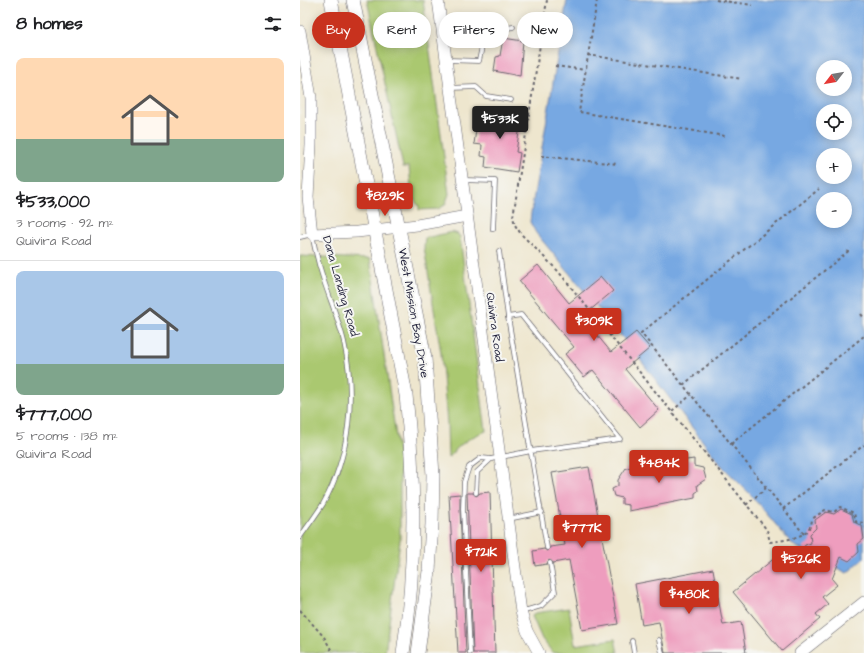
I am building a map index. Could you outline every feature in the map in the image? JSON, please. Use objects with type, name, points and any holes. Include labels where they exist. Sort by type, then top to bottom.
[{"type":"main road","name":"West Mission Bay Drive","points":[[331,0],[405,388],[412,453],[414,539],[408,620],[403,653]]},
{"type":"main road","name":"West Mission Bay Drive","points":[[353,0],[424,358],[433,475],[429,571],[418,653]]},
{"type":"street","name":"Quivira Road","points":[[438,0],[467,216],[495,458],[508,519],[521,612],[527,631],[539,653]]},
{"type":"street","name":"Dana Landing Road","points":[[300,31],[311,98],[311,145],[308,197],[312,234]]},
{"type":"street","points":[[312,234],[342,234],[467,216]]},
{"type":"street","points":[[800,653],[864,602]]},
{"type":"lane","points":[[446,60],[479,61],[485,32],[513,26]]},
{"type":"lane","points":[[450,88],[476,87],[486,96],[511,100]]},
{"type":"lane","points":[[462,180],[496,181],[493,229]]},
{"type":"lane","points":[[300,237],[312,234]]},
{"type":"lane","name":"Dana Landing Road","points":[[300,537],[323,504],[338,469],[349,427],[350,388],[344,343],[336,313],[318,262],[312,234]]},
{"type":"lane","points":[[499,251],[508,317],[547,548]]},
{"type":"lane","points":[[470,653],[463,508],[464,482],[469,467],[481,458],[495,458],[531,451],[620,439],[521,315],[508,317]]},
{"type":"lane","points":[[476,493],[476,472],[495,458]]},
{"type":"lane","points":[[508,519],[542,512]]},
{"type":"lane","points":[[521,612],[541,606],[555,592],[550,563]]},
{"type":"lane","points":[[659,640],[662,653]]},
{"type":"lane","points":[[632,641],[634,653]]},
{"type":"path","points":[[547,0],[513,217],[515,225],[529,243],[558,271],[672,411],[767,530],[770,542],[804,534],[810,529],[812,519],[825,510],[834,512],[840,507],[854,513],[856,522],[863,523],[864,526]]},
{"type":"path","points":[[597,0],[579,112],[725,136]]},
{"type":"path","points":[[716,0],[753,5]]},
{"type":"path","points":[[588,56],[742,79]]},
{"type":"path","points":[[555,66],[586,70]]},
{"type":"path","points":[[541,156],[618,164]]},
{"type":"path","points":[[804,534],[641,333],[819,189]]},
{"type":"path","points":[[683,385],[851,249]]},
{"type":"path","points":[[861,314],[864,318]]},
{"type":"path","points":[[731,444],[864,336]]},
{"type":"path","points":[[672,411],[691,395]]},
{"type":"path","points":[[783,509],[864,445]]},
{"type":"path","points":[[746,505],[766,488]]},
{"type":"path","points":[[300,610],[324,637],[333,653]]},
{"type":"green space","points":[[367,0],[423,0],[425,12],[373,12],[373,28]]},
{"type":"green space","points":[[377,48],[429,48],[449,194],[445,205],[438,209],[419,210],[419,206],[412,197],[409,167],[403,167]]},
{"type":"green space","points":[[452,232],[458,234],[460,237],[486,431],[465,442],[448,458],[447,423],[441,353],[424,247],[425,238]]},
{"type":"green space","points":[[300,256],[370,259],[400,464],[400,540],[385,653],[300,653]]},
{"type":"green space","points":[[569,608],[575,645],[615,639],[618,653],[553,653],[542,639],[532,616],[535,613]]},
{"type":"water","points":[[567,0],[864,0],[864,558],[847,573],[793,545],[750,494],[721,465],[628,344],[536,233],[530,222],[559,48],[573,48],[573,12],[565,12]]},
{"type":"building","points":[[509,39],[517,40],[517,48],[522,48],[520,76],[494,71],[496,57],[500,56],[501,48],[509,48]]},
{"type":"building","points":[[488,110],[526,116],[524,127],[520,126],[516,152],[520,153],[517,172],[485,167],[486,157],[481,156],[482,145],[474,144],[477,123],[485,124]]},
{"type":"building","points":[[538,265],[569,303],[601,277],[613,291],[582,317],[611,352],[636,332],[650,348],[625,369],[659,410],[640,427],[593,370],[584,377],[565,354],[574,347],[519,281]]},
{"type":"building","points":[[694,459],[694,466],[703,468],[706,479],[697,485],[698,491],[695,493],[695,498],[629,511],[629,505],[622,504],[622,498],[614,496],[612,489],[618,486],[618,480],[626,468]]},
{"type":"building","points":[[589,467],[618,624],[582,630],[569,560],[553,563],[549,560],[547,564],[535,566],[533,551],[544,549],[548,551],[550,547],[565,545],[552,473]]},
{"type":"building","points":[[490,492],[495,653],[473,653],[467,493],[473,493],[476,496],[480,493]]},
{"type":"building","points":[[460,494],[466,653],[458,653],[449,495]]},
{"type":"building","points":[[841,509],[852,514],[854,522],[862,526],[864,539],[858,544],[859,552],[849,561],[841,557],[832,579],[837,585],[822,597],[828,604],[816,614],[820,619],[782,651],[733,592],[782,552],[796,569],[805,545],[811,543],[810,534],[816,528],[815,520],[826,512],[834,514]]},
{"type":"building","points":[[713,569],[723,625],[741,622],[746,653],[665,653],[659,622],[642,625],[635,584]]}]
